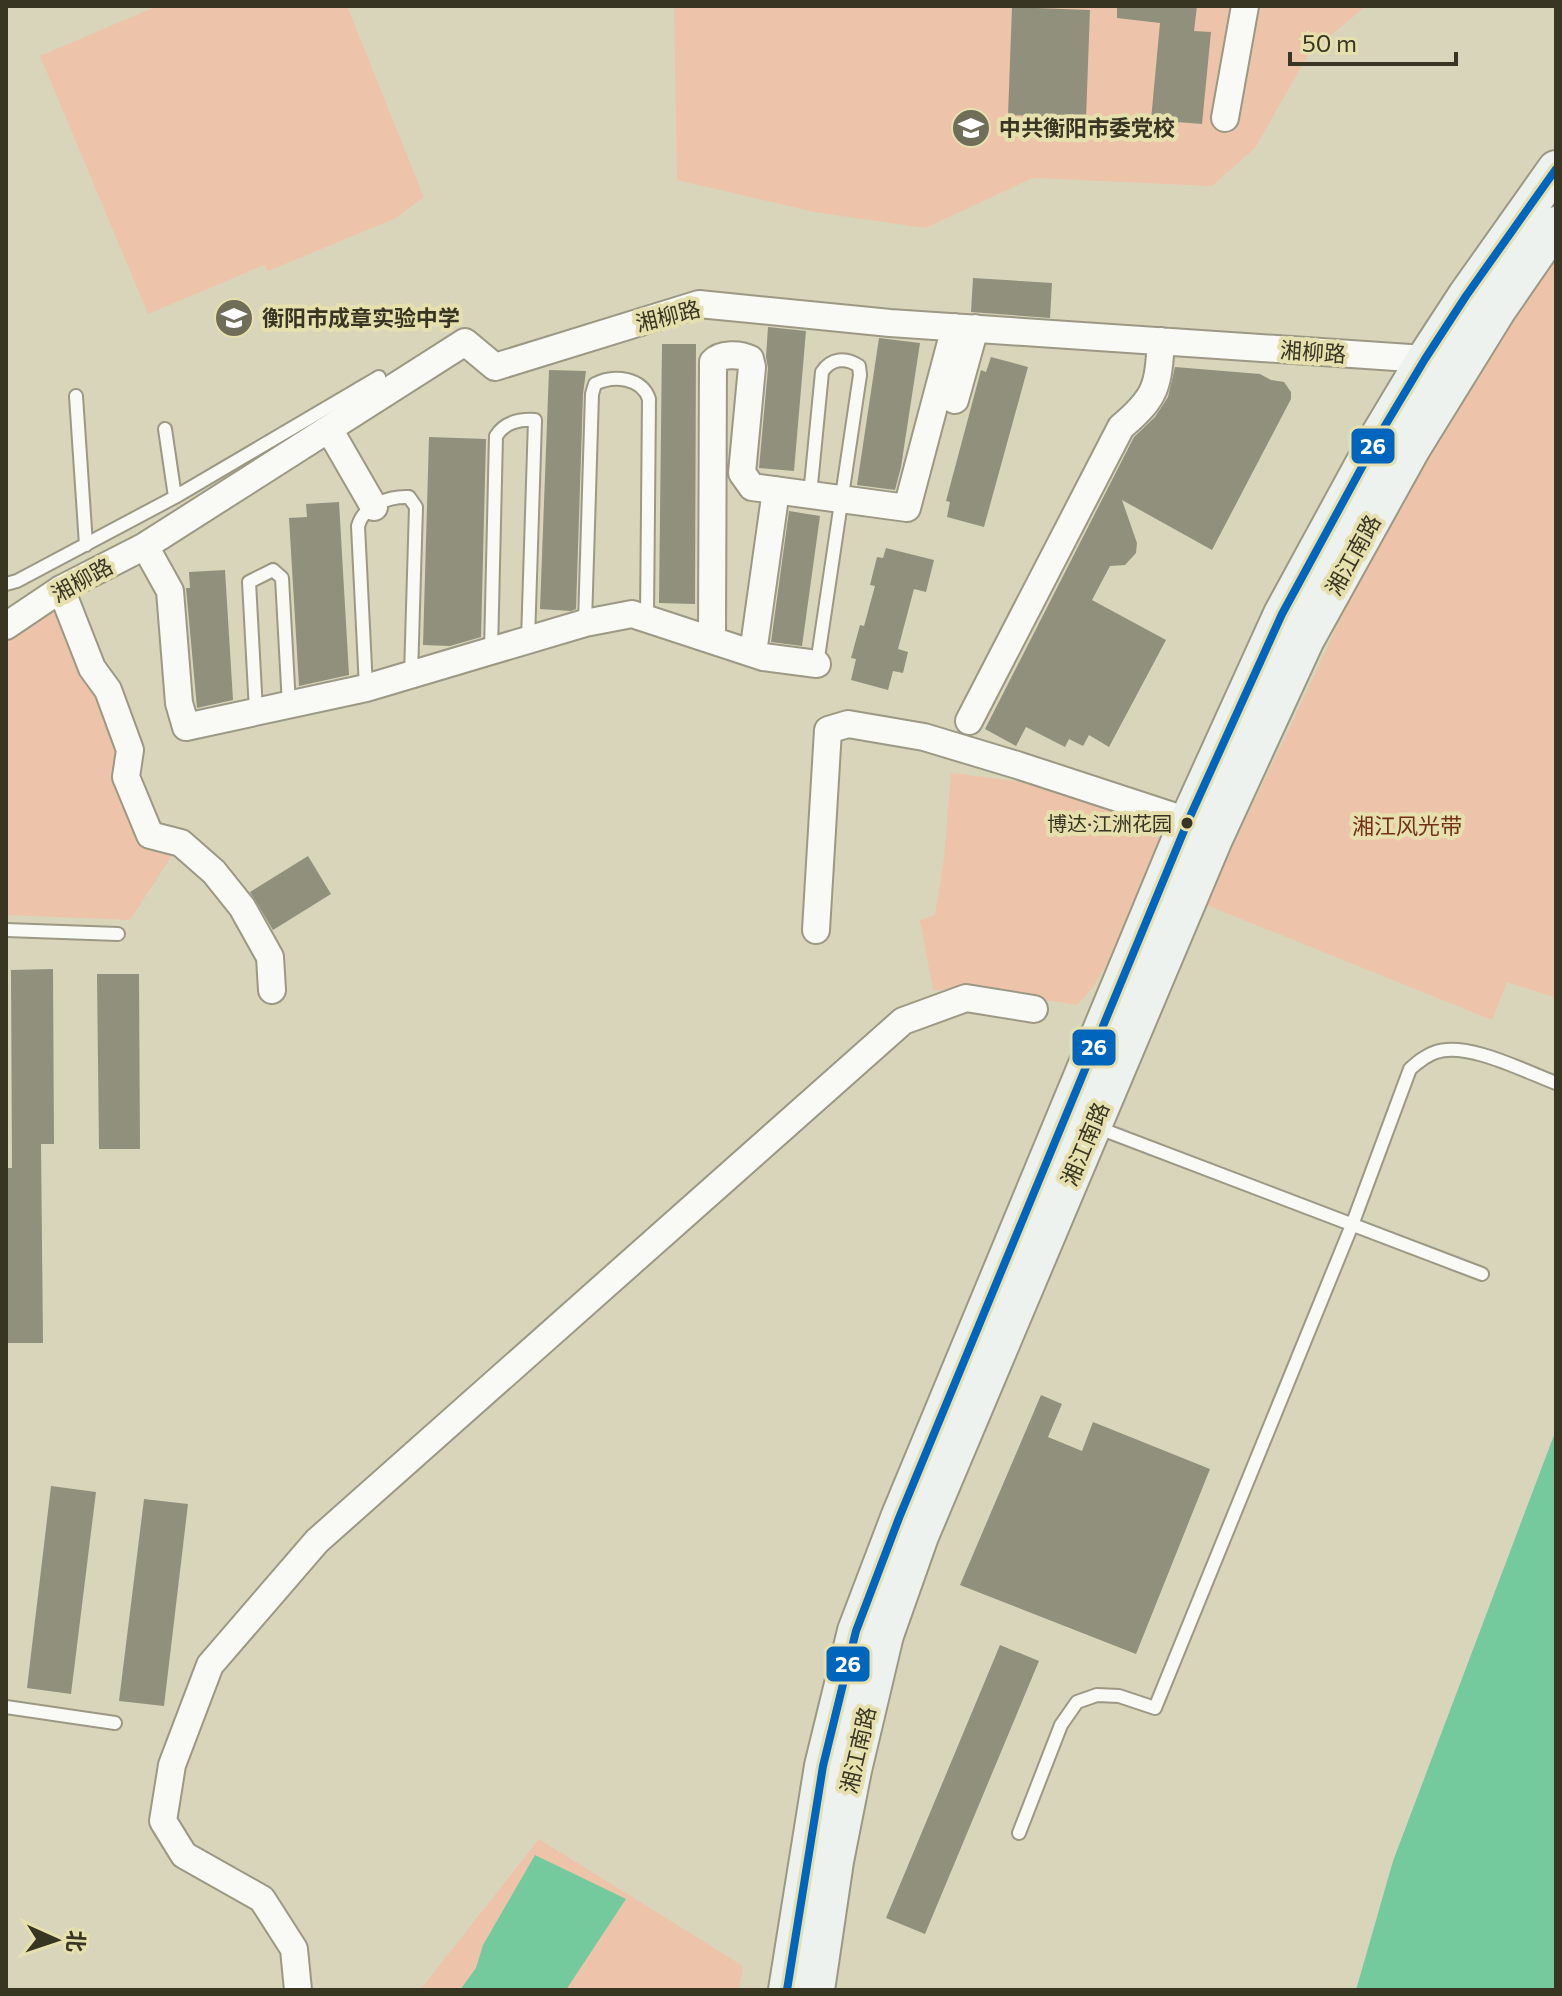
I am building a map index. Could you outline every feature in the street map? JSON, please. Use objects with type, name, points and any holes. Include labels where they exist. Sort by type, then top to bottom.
[{"type":"main road","name":"湘江南路","points":[[787,1990],[823,1766],[856,1631],[899,1518],[1188,821],[1282,614],[1380,434],[1466,296],[1556,169]]},
{"type":"main road","name":"湘江南路","points":[[816,1990],[835,1861],[853,1770],[885,1635],[920,1536],[1214,839],[1306,639],[1412,448],[1498,309],[1556,225]]},
{"type":"street","points":[[1225,118],[1245,6]]},
{"type":"street","name":"湘柳路","points":[[6,626],[61,589],[145,546],[465,342],[495,367],[699,304],[965,328],[1425,359]]},
{"type":"street","points":[[712,640],[713,362],[717,357],[744,356],[750,359],[752,367],[742,473],[752,487],[907,508],[953,383],[965,328]]},
{"type":"street","points":[[969,721],[1121,427],[1144,408],[1158,382],[1161,341]]},
{"type":"street","points":[[329,429],[374,507]]},
{"type":"street","points":[[753,653],[776,490]]},
{"type":"street","points":[[145,546],[170,591],[179,703],[186,727],[366,688],[585,623],[632,614],[753,653],[817,664]]},
{"type":"street","points":[[61,589],[92,668],[108,690],[117,714],[130,750],[126,777],[150,835],[181,843],[214,872],[242,907],[270,957],[272,990]]},
{"type":"street","points":[[816,930],[828,730],[848,724],[924,737],[1188,821]]},
{"type":"street","points":[[298,1990],[294,1949],[262,1899],[184,1855],[163,1821],[172,1765],[210,1665],[317,1541],[903,1021],[966,998],[1034,1009]]},
{"type":"lane","points":[[810,495],[822,372],[827,364],[836,360],[851,361],[859,366],[860,375],[817,664]]},
{"type":"lane","points":[[6,584],[175,497],[379,377]]},
{"type":"lane","points":[[585,623],[592,394],[595,384],[602,381],[639,383],[645,388],[649,399],[647,618]]},
{"type":"lane","points":[[76,396],[86,545]]},
{"type":"lane","points":[[491,651],[496,436],[499,431],[521,420],[535,420],[528,640]]},
{"type":"lane","points":[[165,429],[175,497]]},
{"type":"lane","points":[[366,688],[358,526],[360,519],[374,507],[396,496],[409,497],[416,507],[411,675]]},
{"type":"lane","points":[[256,711],[249,582],[273,570],[282,578],[289,705]]},
{"type":"lane","points":[[6,930],[118,934]]},
{"type":"lane","points":[[1019,1833],[1061,1725],[1077,1702],[1097,1695],[1119,1696],[1155,1708],[1352,1225],[1410,1069],[1438,1051],[1461,1050],[1556,1083]]},
{"type":"lane","points":[[1093,1126],[1482,1274]]},
{"type":"lane","points":[[6,1707],[115,1723]]},
{"type":"green space","points":[[157,6],[347,6],[424,197],[396,218],[268,271],[264,265],[148,314],[40,56]]},
{"type":"green space","name":"中共衡阳市委党校","points":[[674,6],[1366,6],[1308,55],[1255,148],[1212,186],[1033,178],[925,228],[814,212],[677,180]]},
{"type":"green space","name":"湘江风光带","points":[[1556,260],[1556,998],[1507,982],[1492,1020],[1204,904],[1393,505],[1489,355]]},
{"type":"green space","points":[[55,608],[99,694],[119,749],[113,776],[140,844],[173,854],[130,920],[6,915],[6,643]]},
{"type":"green space","points":[[951,773],[1030,783],[1082,794],[1131,811],[1154,824],[1159,844],[1124,930],[1102,973],[1077,1005],[1001,993],[933,990],[920,920],[935,915],[944,858]]},
{"type":"green space","points":[[539,1839],[743,1966],[739,1990],[420,1990]]},
{"type":"shaded area","points":[[1556,1430],[1556,1990],[1356,1990],[1393,1861]]},
{"type":"shaded area","points":[[535,1855],[626,1899],[566,1990],[460,1990],[476,1968],[483,1945]]},
{"type":"building","points":[[1117,6],[1197,6],[1194,31],[1211,32],[1202,124],[1151,120],[1160,23],[1117,18]]},
{"type":"building","points":[[1012,7],[1090,10],[1086,118],[1008,115]]},
{"type":"building","points":[[973,278],[1052,283],[1050,318],[971,312]]},
{"type":"building","points":[[768,327],[806,331],[794,471],[759,468],[768,368]]},
{"type":"building","points":[[879,338],[920,343],[895,490],[857,485]]},
{"type":"building","points":[[662,344],[696,344],[695,604],[659,603]]},
{"type":"building","points":[[991,357],[1028,367],[984,527],[947,517],[950,502],[946,501],[981,370],[986,372]]},
{"type":"building","points":[[1175,367],[1260,374],[1284,382],[1291,392],[1291,399],[1212,550],[1122,500],[1137,543],[1136,553],[1125,565],[1110,566],[1092,600],[1166,640],[1109,747],[1089,735],[1083,746],[1069,739],[1065,747],[1026,727],[1016,746],[985,729],[1134,437],[1155,417],[1168,397]]},
{"type":"building","points":[[549,370],[586,371],[576,609],[571,611],[540,609]]},
{"type":"building","points":[[429,437],[486,439],[481,637],[450,646],[423,645]]},
{"type":"building","points":[[339,502],[349,675],[299,686],[289,518],[307,517],[306,504]]},
{"type":"building","points":[[789,511],[820,516],[802,646],[771,642]]},
{"type":"building","points":[[886,548],[934,560],[926,592],[914,589],[898,649],[908,652],[903,673],[893,671],[888,690],[851,680],[856,659],[851,658],[875,586],[870,585],[877,557],[883,558]]},
{"type":"building","points":[[225,570],[233,700],[197,708],[186,588],[190,588],[189,572]]},
{"type":"building","points":[[308,856],[331,894],[273,930],[250,892]]},
{"type":"building","points":[[53,969],[54,1144],[41,1144],[43,1343],[6,1343],[6,1168],[12,1168],[11,970]]},
{"type":"building","points":[[97,974],[139,974],[140,1149],[99,1149]]},
{"type":"building","points":[[1041,1395],[1062,1404],[1048,1437],[1082,1451],[1093,1422],[1210,1469],[1136,1654],[960,1585]]},
{"type":"building","points":[[51,1486],[96,1492],[71,1694],[27,1688]]},
{"type":"building","points":[[144,1499],[188,1504],[164,1706],[119,1701]]},
{"type":"building","points":[[1000,1645],[1039,1661],[925,1934],[886,1918]]},
{"type":"transit line","name":"26","points":[[787,1990],[823,1766],[856,1631],[899,1518],[1188,821],[1282,614],[1380,434],[1466,296],[1556,169]]},
{"type":"place","name":"中共衡阳市委党校","points":[[971,128]]},
{"type":"place","name":"衡阳市成章实验中学","points":[[234,318]]},
{"type":"place","name":"博达·江洲花园","points":[[1187,823]]}]
